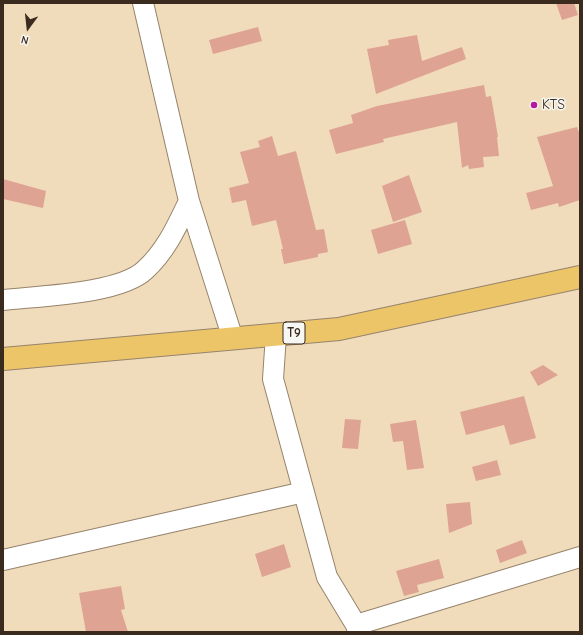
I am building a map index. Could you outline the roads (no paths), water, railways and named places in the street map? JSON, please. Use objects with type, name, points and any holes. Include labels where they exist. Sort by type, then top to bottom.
[{"type":"highway","name":"T9","points":[[3,359],[339,329],[580,277]]},
{"type":"street","points":[[143,3],[189,201],[233,339]]},
{"type":"street","points":[[3,300],[90,290],[120,284],[144,271],[158,257],[173,235],[189,201]]},
{"type":"street","points":[[276,335],[273,379],[327,577],[357,629],[580,557]]},
{"type":"street","points":[[3,560],[304,492]]},
{"type":"place","name":"KTS","points":[[534,105]]}]
